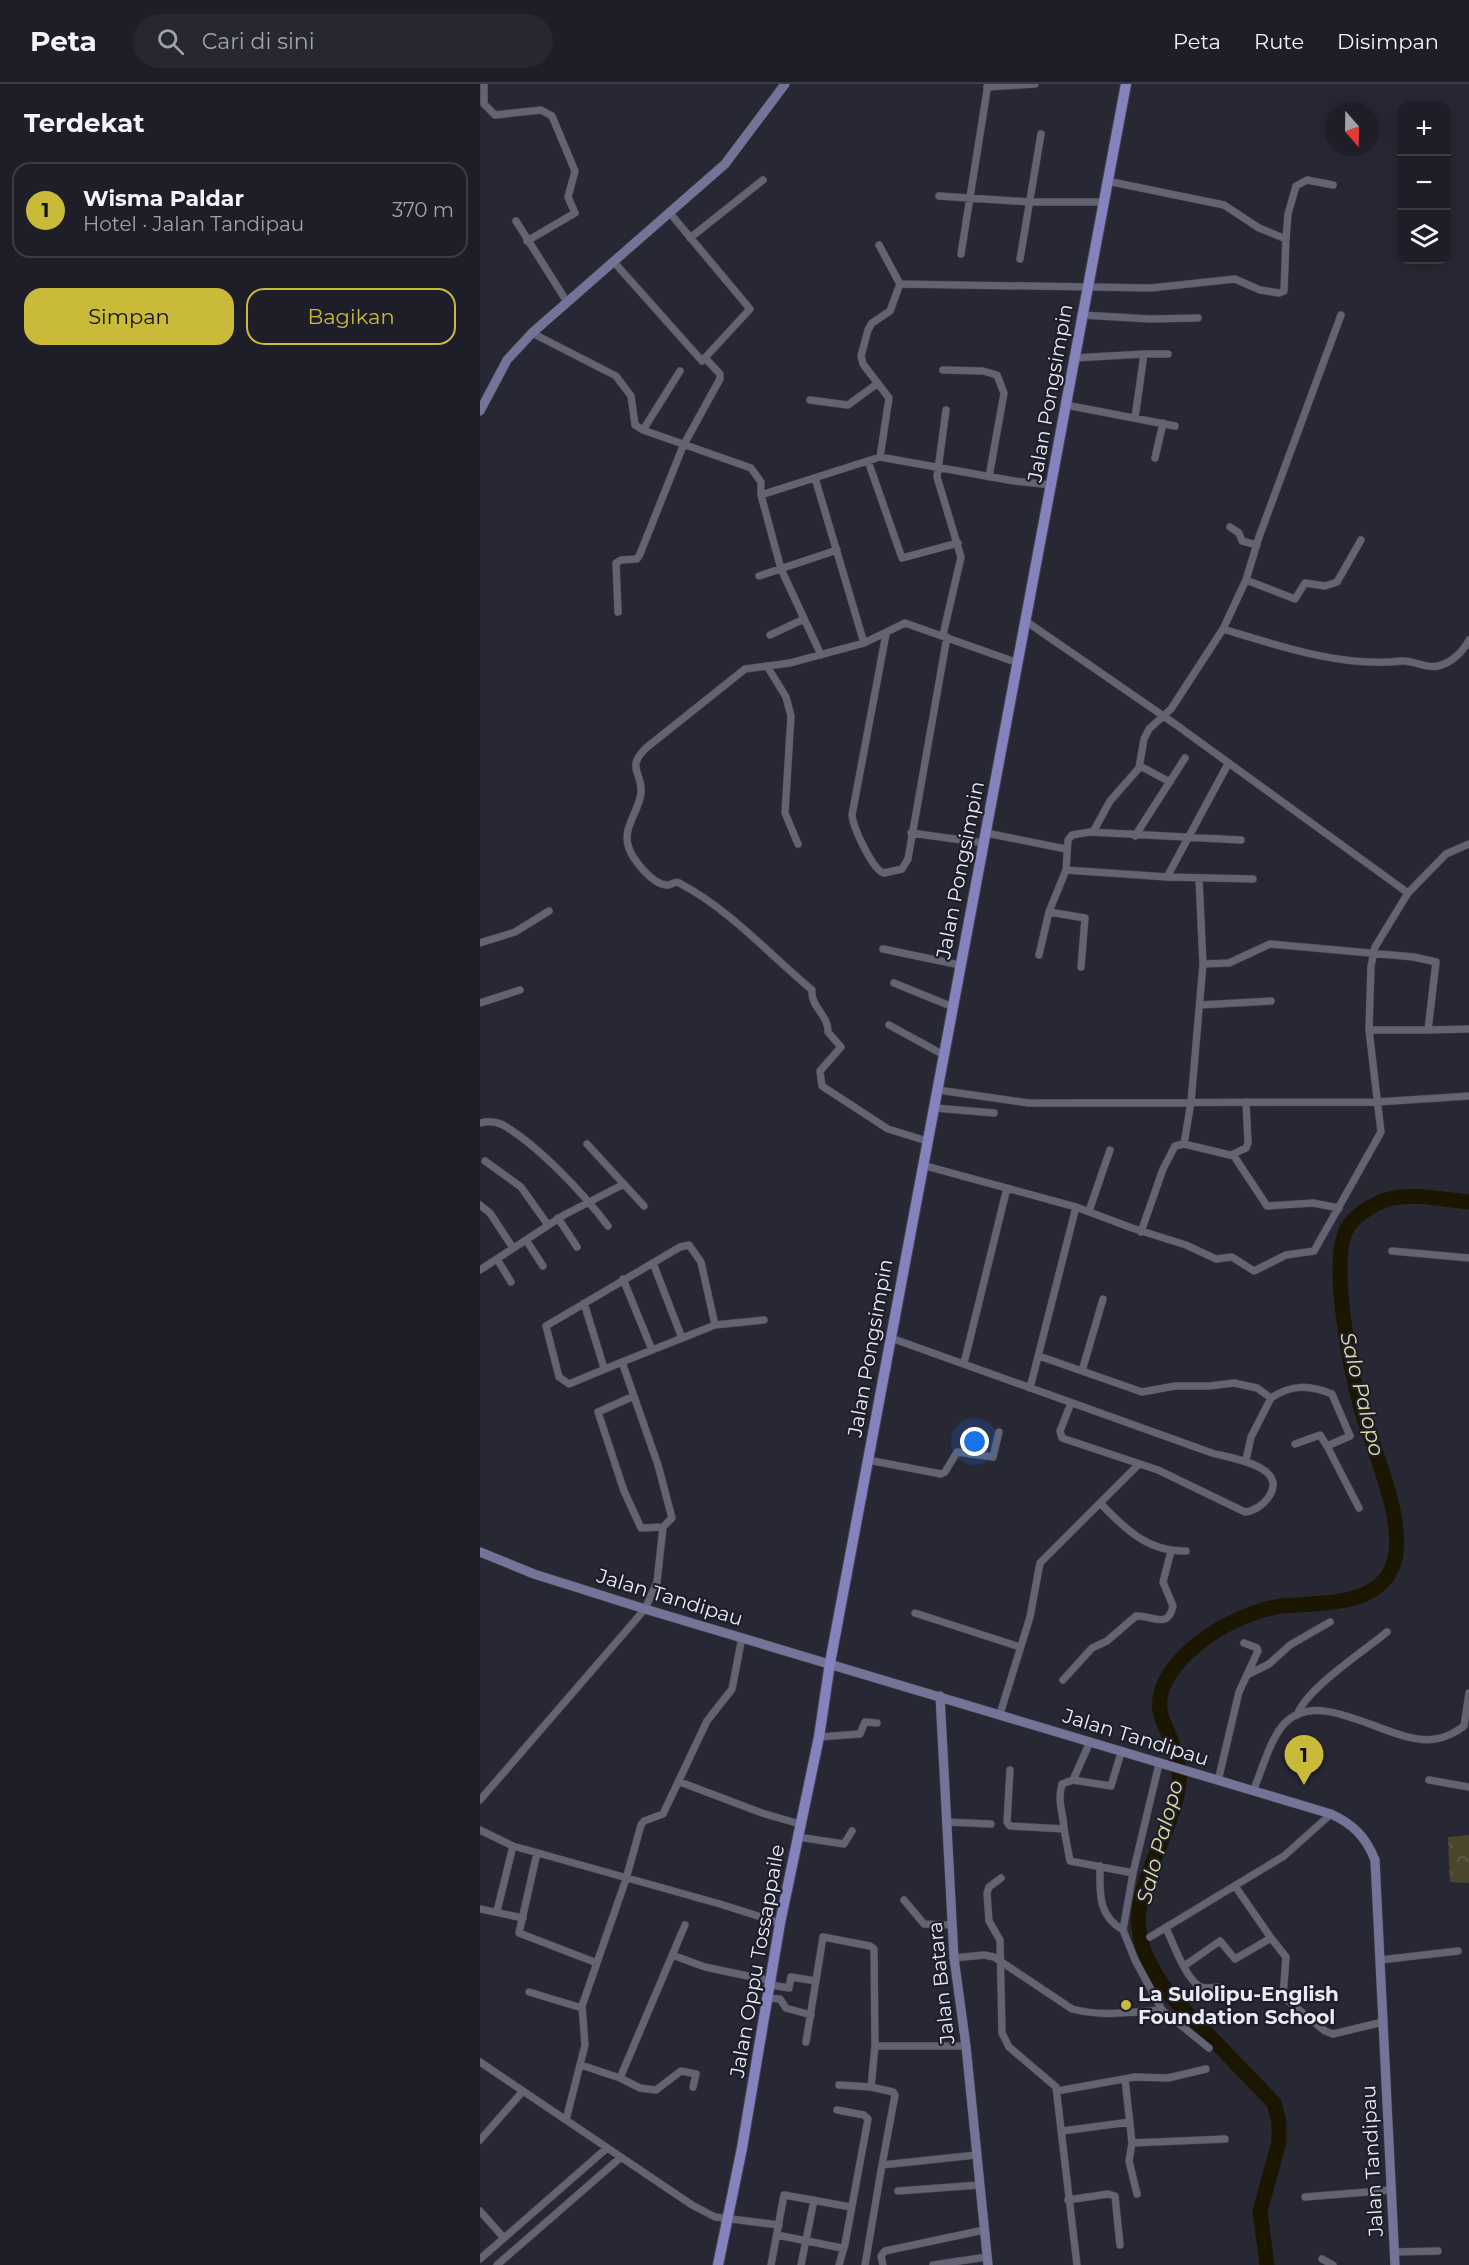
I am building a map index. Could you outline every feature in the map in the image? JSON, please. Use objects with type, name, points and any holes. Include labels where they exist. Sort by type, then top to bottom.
[{"type":"main road","name":"Jalan Pongsimpin","points":[[830,1663],[922,1164],[935,1108],[960,965],[1027,622],[1126,84]]},
{"type":"main road","name":"Jalan Oppu Tossappaile","points":[[718,2265],[771,1983],[780,1923],[819,1737],[830,1663]]},
{"type":"street","points":[[484,84],[484,104],[495,115],[541,110],[552,116],[576,171],[568,197],[575,213],[527,241]]},
{"type":"street","points":[[480,411],[497,376],[532,333],[734,155],[785,84]]},
{"type":"street","points":[[961,254],[988,85],[1035,84]]},
{"type":"street","points":[[1020,259],[1041,134]]},
{"type":"street","points":[[690,238],[764,180]]},
{"type":"street","points":[[900,284],[1088,285],[1151,288],[1235,279],[1260,290],[1279,293],[1285,286],[1288,214],[1296,186],[1307,180],[1333,185]]},
{"type":"street","points":[[1107,181],[1224,205],[1259,228],[1286,239]]},
{"type":"street","points":[[939,196],[1030,202],[1103,202]]},
{"type":"street","points":[[613,261],[700,361],[705,358],[750,309],[669,212]]},
{"type":"street","points":[[516,221],[567,302]]},
{"type":"street","points":[[879,245],[900,284],[891,309],[871,324],[862,347],[861,361],[890,401],[880,457]]},
{"type":"street","points":[[1082,315],[1150,319],[1198,318]]},
{"type":"street","points":[[1093,832],[1110,801],[1140,766],[1146,735],[1165,717],[1223,629],[1246,580],[1341,315]]},
{"type":"street","points":[[532,333],[603,367],[616,376],[631,396],[635,425],[643,430],[683,446],[747,465],[762,482],[761,495],[781,569],[821,655]]},
{"type":"street","points":[[1135,417],[1144,354]]},
{"type":"street","points":[[1074,358],[1168,354]]},
{"type":"street","points":[[618,612],[616,565],[621,560],[634,560],[640,555],[683,446],[720,379],[720,374],[705,358]]},
{"type":"street","points":[[943,370],[983,370],[996,374],[1003,388],[989,477]]},
{"type":"street","points":[[643,430],[680,371]]},
{"type":"street","points":[[810,400],[848,405],[878,383]]},
{"type":"street","points":[[1066,405],[1175,426]]},
{"type":"street","points":[[886,634],[853,820],[876,868],[882,873],[906,866],[945,636],[960,565],[958,543],[938,480],[946,410]]},
{"type":"street","points":[[1155,458],[1163,423]]},
{"type":"street","points":[[761,495],[880,457],[989,477],[1052,485]]},
{"type":"street","points":[[868,460],[901,557],[906,559],[958,543]]},
{"type":"street","points":[[815,478],[864,644]]},
{"type":"street","points":[[1230,527],[1239,533],[1242,541],[1257,545]]},
{"type":"street","points":[[1246,580],[1295,599],[1305,583],[1325,586],[1337,582],[1361,540]]},
{"type":"street","points":[[759,576],[837,550]]},
{"type":"street","points":[[770,635],[804,619]]},
{"type":"street","points":[[1027,622],[1165,717],[1408,893]]},
{"type":"street","points":[[927,1141],[888,1130],[822,1086],[820,1071],[829,1057],[841,1047],[828,1032],[828,1024],[812,998],[812,990],[713,906],[681,883],[666,884],[642,870],[628,846],[628,829],[639,809],[641,791],[634,768],[638,756],[745,669],[821,655],[864,644],[907,623],[1018,663]]},
{"type":"street","points":[[1223,629],[1331,657],[1384,663],[1404,661],[1433,666],[1455,658],[1469,640]]},
{"type":"street","points":[[767,666],[786,697],[791,716],[785,813],[798,844]]},
{"type":"street","points":[[1135,836],[1185,758]]},
{"type":"street","points":[[1167,877],[1228,764]]},
{"type":"street","points":[[1140,766],[1170,782]]},
{"type":"street","points":[[1040,955],[1049,912],[1066,870],[1066,849],[1072,835],[1093,832],[1186,839],[1241,840]]},
{"type":"street","points":[[911,833],[985,838],[1066,849]]},
{"type":"street","points":[[922,1164],[1077,1207],[1141,1232],[1186,1245],[1216,1259],[1232,1257],[1254,1271],[1286,1255],[1316,1249],[1379,1137],[1381,1124],[1369,1030],[1373,953],[1408,893],[1442,857],[1469,844]]},
{"type":"street","points":[[1066,870],[1167,877],[1253,879]]},
{"type":"street","points":[[1184,1144],[1191,1102],[1203,964],[1198,878]]},
{"type":"street","points":[[480,943],[515,932],[549,911]]},
{"type":"street","points":[[1049,912],[1086,918],[1081,967]]},
{"type":"street","points":[[1203,964],[1229,963],[1270,944],[1431,959],[1436,962],[1428,1030]]},
{"type":"street","points":[[883,949],[960,965]]},
{"type":"street","points":[[894,983],[953,1007]]},
{"type":"street","points":[[480,1003],[520,990]]},
{"type":"street","points":[[1200,1005],[1270,1001]]},
{"type":"street","points":[[889,1025],[944,1055]]},
{"type":"street","points":[[1369,1030],[1469,1029]]},
{"type":"street","points":[[938,1090],[1021,1102],[1377,1102],[1469,1096]]},
{"type":"street","points":[[1231,1155],[1246,1148],[1248,1143],[1246,1102]]},
{"type":"street","points":[[935,1108],[994,1113]]},
{"type":"street","points":[[480,1123],[490,1121],[503,1125],[546,1160],[590,1202],[608,1226]]},
{"type":"street","points":[[587,1144],[644,1206]]},
{"type":"street","points":[[1141,1232],[1166,1162],[1175,1146],[1184,1144],[1235,1157],[1266,1205],[1277,1207],[1313,1203],[1339,1208]]},
{"type":"street","points":[[1089,1211],[1110,1150]]},
{"type":"street","points":[[485,1161],[520,1187],[548,1225]]},
{"type":"street","points":[[480,1270],[558,1218],[624,1184]]},
{"type":"street","points":[[964,1363],[1006,1188]]},
{"type":"street","points":[[480,1205],[490,1213],[513,1248]]},
{"type":"street","points":[[1030,1388],[1077,1207]]},
{"type":"street","points":[[558,1218],[577,1247]]},
{"type":"street","points":[[526,1240],[543,1266]]},
{"type":"street","points":[[715,1325],[701,1262],[689,1245],[623,1279],[546,1326],[559,1377],[569,1384],[715,1325],[764,1320]]},
{"type":"street","points":[[1392,1251],[1469,1258]]},
{"type":"street","points":[[497,1259],[511,1282]]},
{"type":"street","points":[[653,1263],[682,1338]]},
{"type":"street","points":[[623,1279],[652,1350]]},
{"type":"street","points":[[1082,1371],[1103,1299]]},
{"type":"street","points":[[584,1303],[604,1368]]},
{"type":"street","points":[[891,1338],[1212,1453],[1246,1460],[1270,1476],[1274,1488],[1263,1504],[1246,1513],[1171,1476],[1062,1438],[1060,1431],[1071,1403]]},
{"type":"street","points":[[1039,1356],[1142,1392],[1175,1386],[1234,1383],[1257,1388],[1271,1398]]},
{"type":"street","points":[[480,1800],[645,1609],[657,1582],[663,1527],[672,1518],[658,1465],[622,1362]]},
{"type":"street","points":[[1246,1460],[1253,1433],[1271,1398],[1280,1392],[1303,1385],[1332,1394],[1350,1436],[1327,1446]]},
{"type":"street","points":[[634,1396],[598,1412],[624,1491],[641,1528],[663,1527]]},
{"type":"street","points":[[868,1460],[941,1474],[945,1472],[957,1452],[993,1457],[999,1432]]},
{"type":"street","points":[[1295,1444],[1320,1435],[1359,1508]]},
{"type":"street","points":[[1000,1714],[1030,1617],[1040,1563],[1139,1464]]},
{"type":"street","points":[[1100,1503],[1132,1536],[1171,1551],[1186,1551]]},
{"type":"street","points":[[1063,1680],[1092,1648],[1107,1641],[1131,1619],[1142,1616],[1161,1621],[1172,1613],[1172,1599],[1163,1582],[1171,1551]]},
{"type":"street","name":"Jalan Tandipau","points":[[480,1552],[534,1574],[645,1609],[1000,1714],[1121,1753],[1331,1814],[1344,1820],[1369,1844],[1375,1860],[1395,2265]]},
{"type":"street","points":[[915,1613],[1020,1647]]},
{"type":"street","points":[[1248,1674],[1269,1664],[1290,1645],[1330,1622]]},
{"type":"street","points":[[1253,1791],[1277,1735],[1287,1722],[1297,1715],[1302,1705],[1331,1676],[1387,1632]]},
{"type":"street","points":[[566,2120],[585,2041],[582,2008],[626,1879],[642,1822],[663,1814],[707,1721],[732,1689],[742,1637]]},
{"type":"street","points":[[1218,1780],[1239,1692],[1258,1649],[1244,1643]]},
{"type":"street","points":[[1297,1715],[1332,1713],[1418,1739],[1433,1740],[1467,1729],[1469,1693]]},
{"type":"street","name":"Jalan Batara","points":[[940,1696],[954,1958],[966,2046],[987,2261]]},
{"type":"street","points":[[819,1737],[860,1734],[865,1722],[877,1722]]},
{"type":"street","points":[[1072,1780],[1090,1742]]},
{"type":"street","points":[[1121,1753],[1111,1786],[1103,1787],[1072,1780],[1062,1784],[1058,1797],[1068,1860],[1133,1873]]},
{"type":"street","points":[[1123,1930],[1133,1873],[1163,1764]]},
{"type":"street","points":[[1010,1770],[1008,1825],[1064,1829]]},
{"type":"street","points":[[1429,1780],[1469,1787]]},
{"type":"street","points":[[680,1782],[762,1813],[800,1824]]},
{"type":"street","points":[[1150,1937],[1284,1856],[1331,1814]]},
{"type":"street","points":[[945,1822],[991,1824]]},
{"type":"street","points":[[480,1830],[513,1846],[780,1923]]},
{"type":"street","points":[[798,1836],[844,1844],[852,1832]]},
{"type":"street","points":[[497,1911],[513,1846]]},
{"type":"street","points":[[537,1853],[520,1934],[597,1963]]},
{"type":"street","points":[[1100,1866],[1102,1908],[1111,1921],[1123,1930],[1135,1960],[1162,2010],[1209,2048]]},
{"type":"street","points":[[1000,1878],[989,1887],[987,1893],[989,1921],[1000,1940],[1001,2019],[1005,2041],[1033,2068],[1052,2081],[1057,2091],[1077,2265]]},
{"type":"street","points":[[1235,1886],[1286,1957],[1283,1997],[1325,2031],[1333,2034],[1383,2022]]},
{"type":"street","points":[[904,1900],[924,1924],[952,1925]]},
{"type":"street","points":[[480,1909],[522,1918]]},
{"type":"street","points":[[620,2078],[685,1925]]},
{"type":"street","points":[[1166,1928],[1184,1966],[1200,1986],[1218,1987],[1229,1998]]},
{"type":"street","points":[[806,2042],[823,1937],[873,1947],[875,2046],[871,2087]]},
{"type":"street","points":[[1184,1966],[1220,1941],[1235,1959],[1271,1938]]},
{"type":"street","points":[[1380,1960],[1458,1951]]},
{"type":"street","points":[[672,1955],[789,1988],[791,1977],[816,1981]]},
{"type":"street","points":[[954,1958],[984,1955],[1001,1961],[1072,2009],[1101,2014],[1162,2010]]},
{"type":"street","points":[[529,1992],[582,2008]]},
{"type":"street","points":[[768,1998],[780,1999],[786,2008],[811,2015]]},
{"type":"street","points":[[875,2046],[966,2046]]},
{"type":"street","points":[[480,2062],[692,2205],[715,2217],[779,2225]]},
{"type":"street","points":[[581,2065],[620,2078],[640,2088],[656,2090],[665,2085],[673,2074],[681,2071],[696,2074],[693,2087]]},
{"type":"street","points":[[1057,2091],[1125,2079],[1168,2078],[1206,2069]]},
{"type":"street","points":[[1125,2079],[1132,2143],[1129,2161],[1137,2194]]},
{"type":"street","points":[[839,2085],[871,2087],[893,2092],[895,2095],[865,2265]]},
{"type":"street","points":[[480,2140],[523,2091]]},
{"type":"street","points":[[837,2110],[868,2118],[845,2244],[839,2265]]},
{"type":"street","points":[[1062,2131],[1130,2122]]},
{"type":"street","points":[[1132,2143],[1225,2139]]},
{"type":"street","points":[[480,2259],[607,2148]]},
{"type":"street","points":[[882,2165],[976,2155]]},
{"type":"street","points":[[497,2265],[620,2158]]},
{"type":"street","points":[[898,2191],[979,2185]]},
{"type":"street","points":[[1305,2198],[1392,2190]]},
{"type":"street","points":[[1068,2200],[1108,2194],[1115,2196],[1120,2245]]},
{"type":"street","points":[[771,2265],[784,2195],[851,2206]]},
{"type":"street","points":[[801,2265],[814,2200]]},
{"type":"street","points":[[480,2211],[504,2238]]},
{"type":"street","points":[[883,2265],[881,2256],[885,2251],[984,2230]]},
{"type":"street","points":[[777,2235],[842,2248]]},
{"type":"street","points":[[1395,2252],[1438,2251]]},
{"type":"street","points":[[1322,2259],[1333,2265]]},
{"type":"street","points":[[933,2265],[987,2261]]},
{"type":"green space","points":[[1469,1835],[1469,1883],[1450,1882],[1448,1837]]},
{"type":"waterway","name":"Salo Palopo","points":[[1267,2265],[1260,2211],[1279,2142],[1279,2122],[1274,2103],[1170,1995],[1146,1955],[1140,1937],[1140,1902],[1172,1812],[1179,1783],[1177,1758],[1163,1721],[1160,1696],[1170,1673],[1187,1653],[1223,1627],[1253,1613],[1273,1608],[1342,1601],[1357,1597],[1371,1591],[1391,1570],[1396,1553],[1393,1513],[1388,1490],[1361,1408],[1347,1343],[1341,1288],[1342,1242],[1348,1227],[1357,1217],[1368,1208],[1387,1200],[1412,1196],[1469,1202]]},
{"type":"place","name":"Wisma Paldar","points":[[1304,1785]]},
{"type":"place","name":"La Sulolipu-English Foundation School","points":[[1126,2005]]}]
